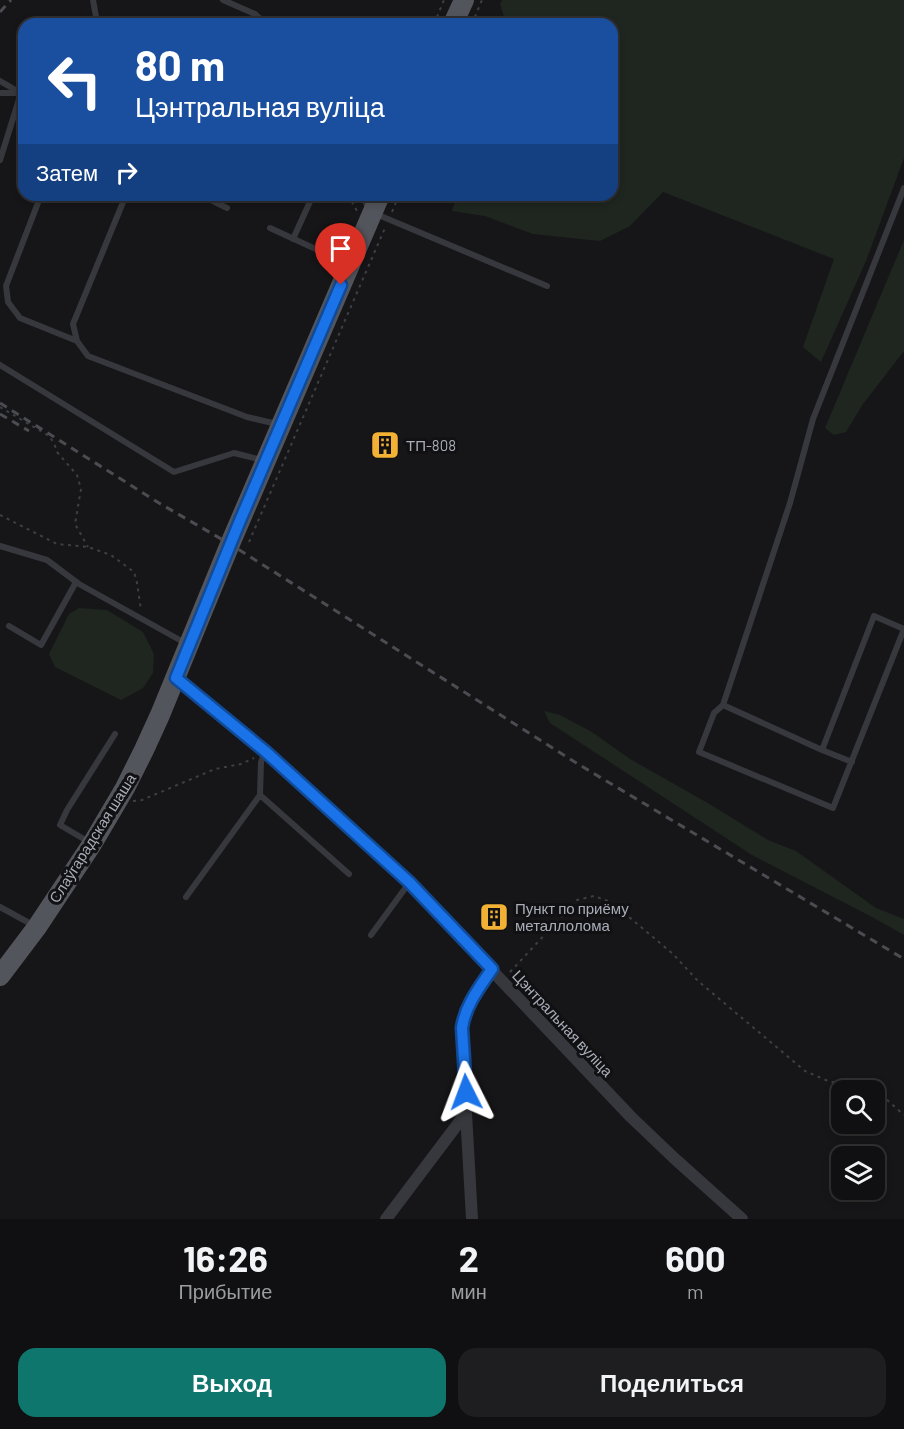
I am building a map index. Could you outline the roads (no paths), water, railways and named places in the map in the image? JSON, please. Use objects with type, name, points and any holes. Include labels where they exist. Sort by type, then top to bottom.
[{"type":"main road","points":[[456,18],[464,0]]},
{"type":"main road","name":"Слаўгарадская шаша","points":[[0,976],[37,927],[92,844],[144,750],[350,265],[380,209]]},
{"type":"street","name":"Цэнтральная вуліца","points":[[176,678],[266,752],[409,882],[631,1117],[742,1219]]},
{"type":"street","points":[[472,1219],[462,1028],[470,1002],[492,969]]},
{"type":"street","points":[[386,1219],[466,1113]]},
{"type":"lane","points":[[93,0],[96,18]]},
{"type":"lane","points":[[223,0],[259,18]]},
{"type":"lane","points":[[0,81],[18,91]]},
{"type":"lane","points":[[0,93],[18,93]]},
{"type":"lane","points":[[0,160],[18,103]]},
{"type":"lane","points":[[822,750],[874,616],[904,629],[834,808],[699,752],[714,713],[723,705],[790,503],[813,419],[904,188]]},
{"type":"lane","points":[[39,201],[6,286],[8,302],[20,318],[77,341]]},
{"type":"lane","points":[[124,201],[73,324],[77,341],[88,356],[247,417],[281,425]]},
{"type":"lane","points":[[213,201],[227,208]]},
{"type":"lane","points":[[293,239],[310,201]]},
{"type":"lane","points":[[380,209],[547,286]]},
{"type":"lane","points":[[270,228],[350,265]]},
{"type":"lane","points":[[0,365],[174,472],[234,453],[265,461]]},
{"type":"lane","points":[[0,546],[47,560],[76,582],[189,645]]},
{"type":"lane","points":[[9,626],[41,645],[76,582]]},
{"type":"lane","points":[[723,705],[852,762]]},
{"type":"lane","points":[[92,844],[60,825],[115,734]]},
{"type":"lane","points":[[186,897],[260,795],[261,762],[266,752]]},
{"type":"lane","points":[[260,795],[349,874]]},
{"type":"lane","points":[[371,934],[409,882]]},
{"type":"lane","points":[[0,907],[37,927]]},
{"type":"railway","points":[[0,12],[11,0]]},
{"type":"railway","points":[[0,403],[159,503],[230,544],[578,764],[904,959]]},
{"type":"railway","points":[[0,414],[29,431]]},
{"type":"place","name":"ТП-808","points":[[385,445]]},
{"type":"place","name":"Пункт по приёму металлолома","points":[[494,917]]}]
